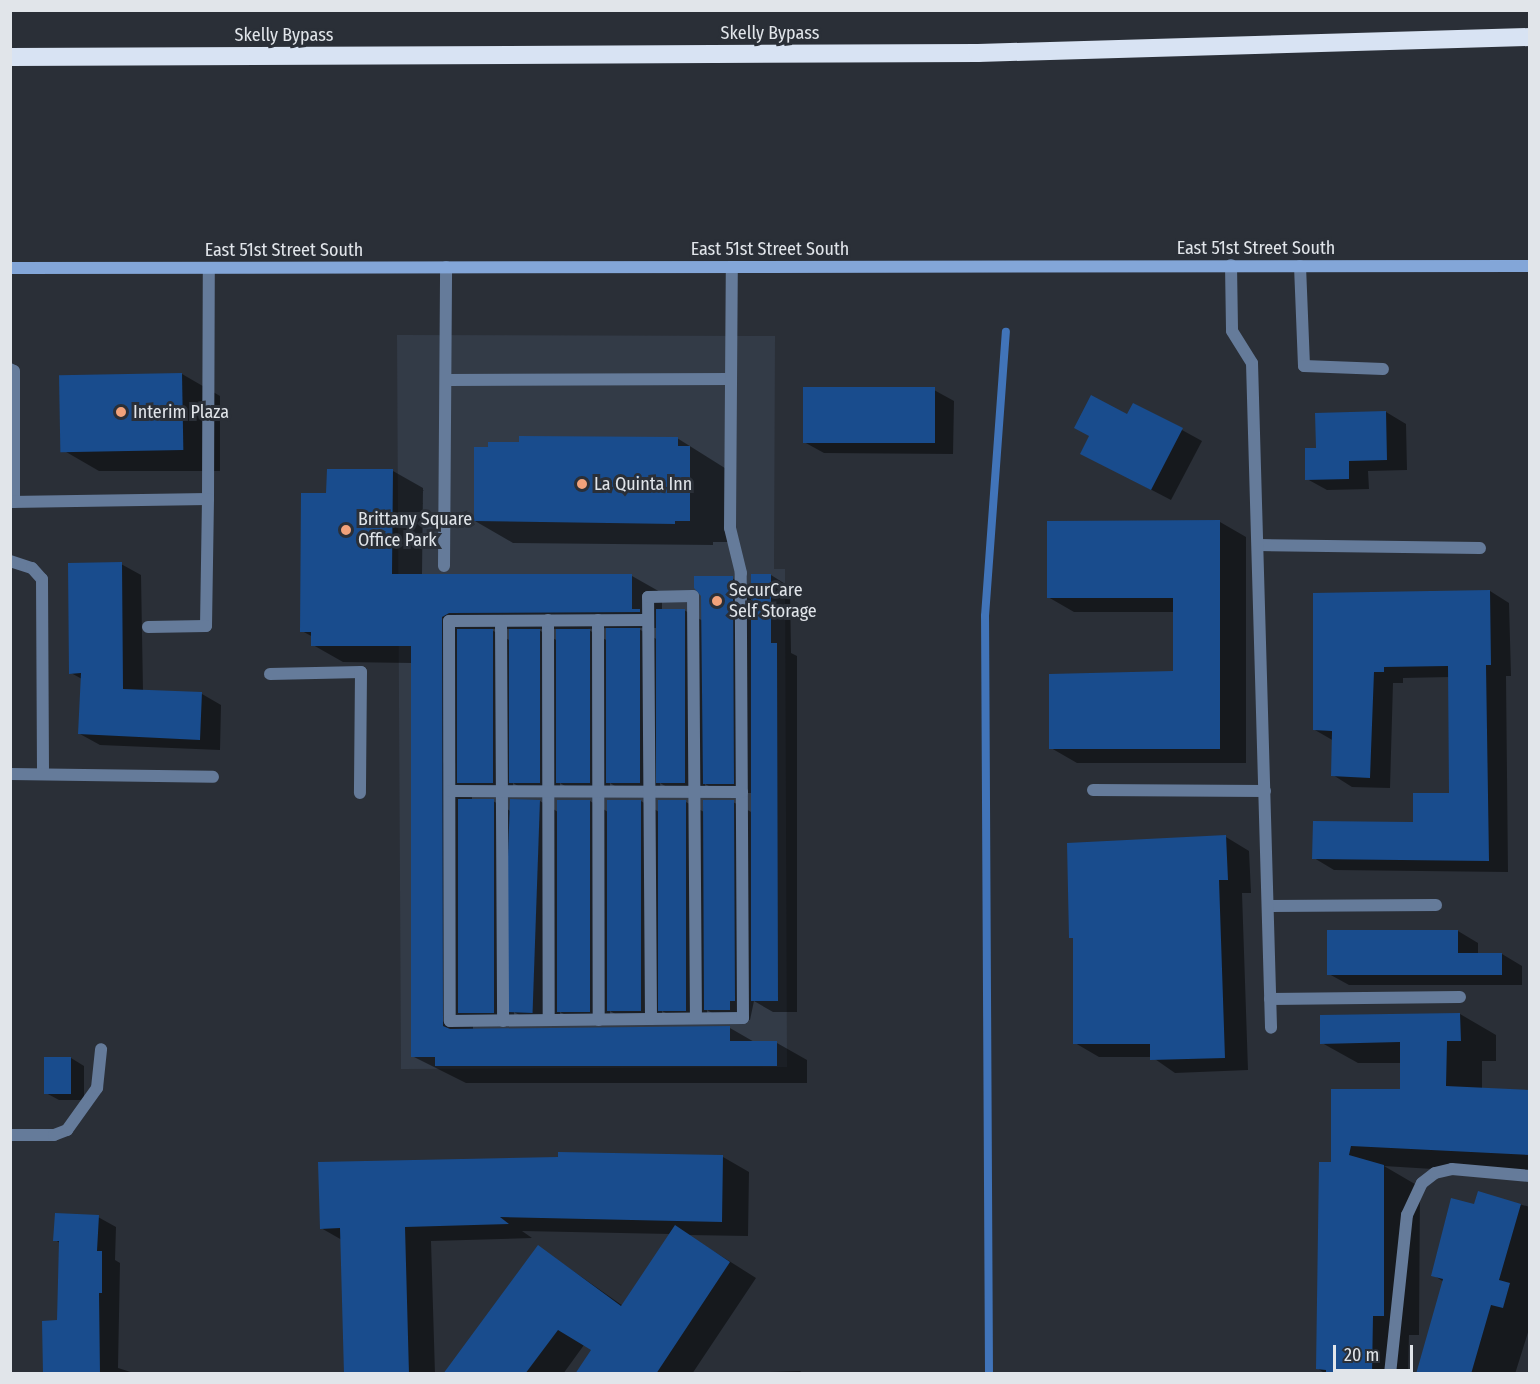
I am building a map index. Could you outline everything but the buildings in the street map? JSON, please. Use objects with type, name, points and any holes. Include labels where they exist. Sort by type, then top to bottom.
[{"type":"highway","name":"Skelly Bypass","points":[[10,57],[978,53],[1530,37]]},
{"type":"main road","name":"East 51st Street South","points":[[10,268],[1530,266]]},
{"type":"street","points":[[1231,265],[1232,331],[1252,363],[1260,545],[1271,1028]]},
{"type":"street","points":[[1300,266],[1304,366],[1383,369]]},
{"type":"street","points":[[444,566],[446,267]]},
{"type":"street","points":[[648,620],[449,621],[450,1022],[743,1018],[741,573],[730,528],[732,267]]},
{"type":"street","points":[[148,627],[206,626],[209,268]]},
{"type":"street","points":[[10,369],[14,371],[12,502],[208,499]]},
{"type":"street","points":[[447,380],[731,380]]},
{"type":"street","points":[[1260,545],[1480,548]]},
{"type":"street","points":[[10,561],[32,568],[42,579],[43,772]]},
{"type":"street","points":[[651,1019],[648,597],[693,596],[696,1018]]},
{"type":"street","points":[[548,620],[549,1020]]},
{"type":"street","points":[[598,620],[599,1020]]},
{"type":"street","points":[[501,621],[503,1021]]},
{"type":"street","points":[[270,674],[361,672],[360,793]]},
{"type":"street","points":[[10,774],[43,772],[213,777]]},
{"type":"street","points":[[1093,790],[1265,791]]},
{"type":"street","points":[[450,791],[742,792]]},
{"type":"street","points":[[1268,906],[1436,906]]},
{"type":"street","points":[[1270,999],[1460,997]]},
{"type":"street","points":[[10,1135],[54,1135],[67,1130],[97,1088],[101,1049]]},
{"type":"street","points":[[1390,1374],[1407,1215],[1422,1183],[1435,1173],[1452,1169],[1530,1176]]},
{"type":"shaded area","name":"SecurCare Self Storage","points":[[397,335],[775,336],[774,569],[785,569],[787,1067],[401,1069]]},
{"type":"waterway","points":[[989,1374],[985,616],[1006,332]]},
{"type":"place","name":"Interim Plaza","points":[[121,412]]},
{"type":"place","name":"La Quinta Inn","points":[[582,484]]},
{"type":"place","name":"Brittany Square Office Park","points":[[346,530]]},
{"type":"place","name":"SecurCare Self Storage","points":[[717,601]]}]
